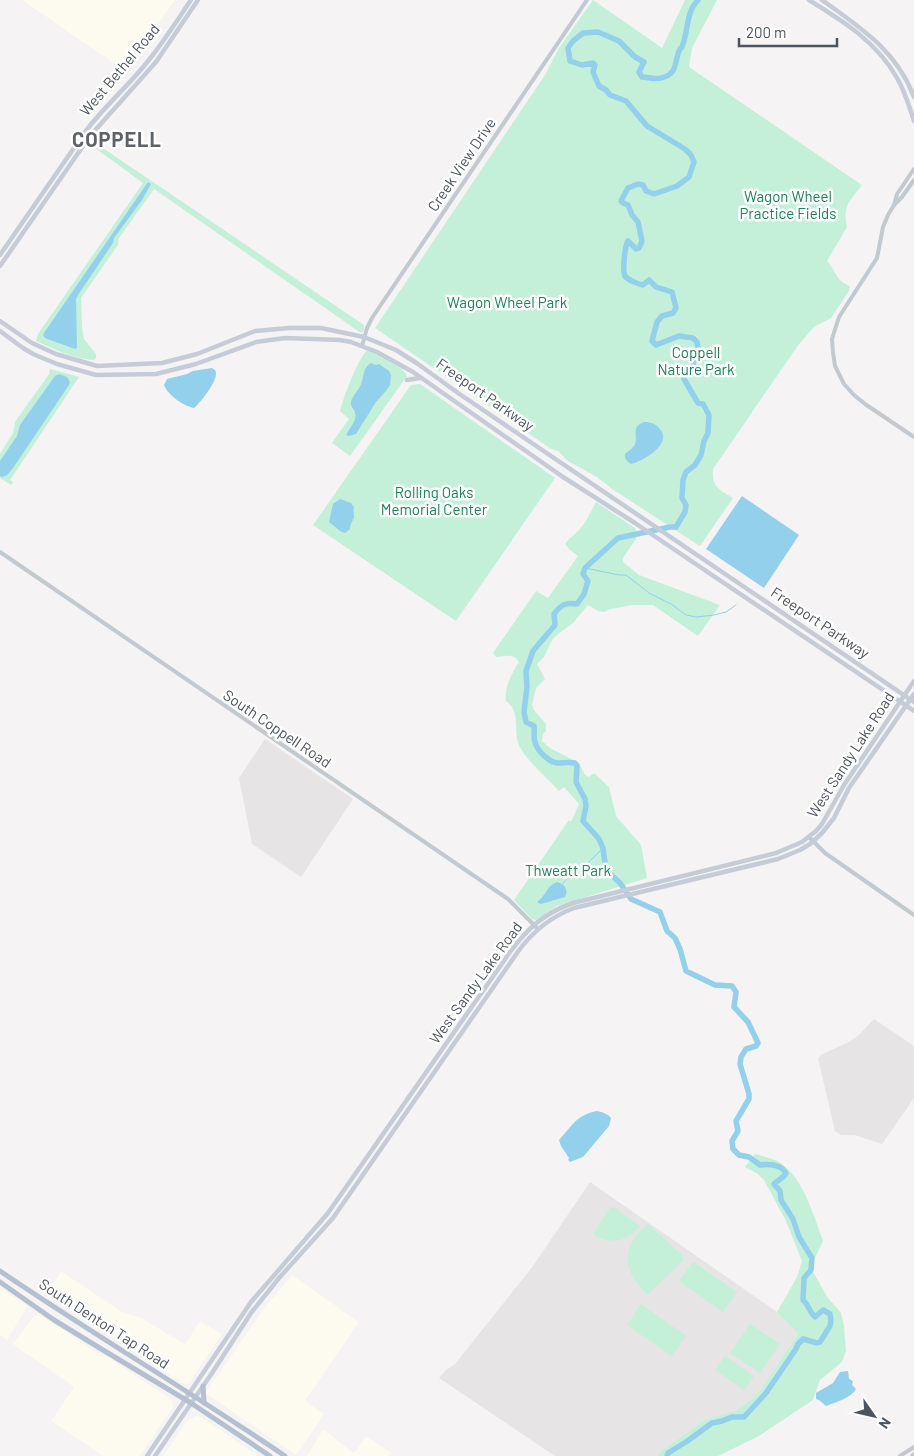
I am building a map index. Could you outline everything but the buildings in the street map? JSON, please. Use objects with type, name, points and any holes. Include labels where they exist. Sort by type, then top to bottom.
[{"type":"main road","name":"West Bethel Road","points":[[0,255],[92,122],[128,84],[156,50],[191,0]]},
{"type":"main road","name":"West Bethel Road","points":[[0,266],[80,150],[101,122],[156,62],[198,0]]},
{"type":"main road","points":[[809,0],[864,38],[882,57],[898,79],[914,121]]},
{"type":"main road","points":[[822,0],[867,32],[888,53],[906,79],[914,97]]},
{"type":"main road","points":[[882,57],[888,53]]},
{"type":"main road","points":[[128,84],[133,88]]},
{"type":"main road","points":[[75,146],[80,150]]},
{"type":"main road","points":[[17,231],[22,234]]},
{"type":"main road","name":"Freeport Parkway","points":[[0,321],[40,347],[56,354],[97,366],[162,363],[197,354],[255,332],[289,328],[322,328],[364,337],[382,344],[407,356],[458,393],[912,701]]},
{"type":"main road","name":"Freeport Parkway","points":[[0,332],[33,354],[57,364],[96,374],[156,374],[196,364],[256,342],[285,338],[340,340],[362,346],[392,360],[422,379],[563,477],[662,541],[906,706]]},
{"type":"main road","points":[[407,380],[422,379]]},
{"type":"main road","points":[[456,403],[458,393]]},
{"type":"main road","points":[[456,403],[463,396]]},
{"type":"main road","points":[[563,477],[568,467]]},
{"type":"main road","points":[[594,496],[600,488]]},
{"type":"main road","points":[[767,612],[772,605]]},
{"type":"main road","points":[[810,641],[815,634]]},
{"type":"main road","points":[[852,669],[856,663]]},
{"type":"main road","name":"West Sandy Lake Road","points":[[154,1456],[203,1386],[251,1312],[328,1213],[523,936],[534,925],[560,908],[636,886],[776,853],[795,846],[809,837],[822,824],[844,785],[914,681]]},
{"type":"main road","name":"West Sandy Lake Road","points":[[158,1440],[251,1302],[333,1218],[517,953],[538,929],[558,914],[574,908],[778,859],[800,850],[822,833],[834,818],[849,788],[906,706],[912,701],[914,694]]},
{"type":"main road","points":[[906,706],[914,712]]},
{"type":"main road","name":"South Denton Tap Road","points":[[0,1271],[271,1447]]},
{"type":"main road","name":"South Denton Tap Road","points":[[0,1282],[241,1436]]},
{"type":"main road","points":[[35,1306],[40,1298]]},
{"type":"main road","points":[[128,1365],[133,1358]]},
{"type":"main road","points":[[203,1386],[204,1404]]},
{"type":"main road","points":[[241,1436],[265,1448],[271,1447],[284,1456]]},
{"type":"main road","points":[[241,1436],[268,1455],[269,1451],[272,1451],[280,1456]]},
{"type":"main road","points":[[147,1456],[158,1440]]},
{"type":"main road","points":[[154,1456],[158,1440]]},
{"type":"street","name":"Creek View Drive","points":[[362,346],[372,318],[587,0]]},
{"type":"street","points":[[914,169],[897,194],[884,227],[877,258],[839,317],[832,339],[839,375],[844,384],[854,395],[914,438]]},
{"type":"street","points":[[894,205],[914,180]]},
{"type":"street","name":"South Coppell Road","points":[[0,552],[508,899],[538,929]]},
{"type":"street","points":[[809,837],[825,853],[914,915]]},
{"type":"street","points":[[900,1456],[914,1447]]},
{"type":"shaded area","points":[[22,0],[175,0],[151,34],[122,69]]},
{"type":"shaded area","points":[[265,739],[353,799],[301,877],[252,844],[239,778]]},
{"type":"shaded area","points":[[874,1019],[914,1046],[914,1098],[882,1144],[855,1135],[841,1135],[835,1131],[818,1058],[822,1054],[847,1043],[859,1035]]},
{"type":"shaded area","points":[[590,1182],[777,1312],[798,1334],[762,1388],[753,1398],[735,1411],[706,1419],[661,1451],[658,1456],[555,1456],[439,1378],[455,1364],[533,1266]]},
{"type":"shaded area","points":[[61,1271],[122,1312],[141,1318],[185,1344],[200,1321],[222,1334],[192,1379],[187,1384],[182,1383],[46,1294]]},
{"type":"shaded area","points":[[292,1275],[359,1322],[305,1401],[324,1414],[296,1455],[205,1393],[266,1306]]},
{"type":"shaded area","points":[[0,1288],[28,1306],[7,1340],[0,1335]]},
{"type":"shaded area","points":[[40,1315],[98,1353],[108,1357],[172,1400],[173,1407],[140,1456],[103,1456],[51,1421],[74,1387],[13,1344],[34,1316]]},
{"type":"shaded area","points":[[196,1416],[201,1417],[258,1456],[163,1456],[187,1421]]},
{"type":"shaded area","points":[[323,1429],[354,1453],[366,1436],[390,1452],[388,1456],[307,1456]]},
{"type":"green space","points":[[593,0],[662,48],[685,0],[717,0],[692,48],[689,67],[862,185],[849,203],[846,213],[847,227],[827,261],[840,280],[850,287],[849,291],[831,318],[814,327],[799,344],[713,469],[717,487],[733,498],[700,546],[612,489],[597,477],[568,461],[558,451],[551,449],[472,394],[471,389],[462,383],[457,384],[375,328],[545,75],[559,48]]},
{"type":"green space","points":[[94,142],[364,325],[364,330],[361,333],[154,189],[119,238],[118,245],[81,298],[84,339],[96,354],[96,358],[94,360],[72,356],[36,341],[38,334],[143,183],[91,145]]},
{"type":"green space","points":[[367,350],[384,357],[405,372],[407,376],[350,456],[332,443],[349,419],[340,411],[355,370]]},
{"type":"green space","points":[[50,369],[79,377],[10,480],[13,482],[11,485],[0,478],[0,454],[13,433],[15,422],[49,374]]},
{"type":"green space","name":"Rolling Oaks Memorial Center","points":[[420,384],[555,478],[456,621],[313,525],[411,385]]},
{"type":"green space","name":"Thweatt Park","points":[[596,502],[635,528],[636,539],[623,558],[623,562],[639,575],[720,605],[698,636],[653,605],[632,605],[604,612],[588,605],[573,623],[552,640],[544,657],[537,664],[545,679],[536,688],[532,705],[546,724],[546,731],[543,734],[542,741],[550,748],[579,763],[585,775],[589,777],[594,773],[609,787],[616,816],[641,845],[647,878],[557,906],[536,920],[532,919],[514,900],[569,820],[571,822],[579,804],[564,787],[559,791],[533,764],[520,747],[514,711],[506,701],[509,680],[519,662],[515,657],[496,657],[493,653],[536,591],[548,598],[578,556],[565,544],[582,526]]},
{"type":"green space","points":[[755,1154],[777,1161],[786,1167],[806,1196],[823,1241],[814,1260],[813,1272],[828,1298],[841,1313],[846,1351],[842,1362],[820,1380],[813,1400],[759,1436],[718,1456],[658,1456],[661,1451],[706,1419],[735,1411],[753,1398],[762,1388],[798,1334],[777,1312],[797,1277],[802,1261],[786,1221],[764,1180],[758,1174],[745,1167]]},
{"type":"green space","points":[[614,1207],[640,1226],[630,1235],[618,1240],[612,1241],[599,1238],[593,1234],[610,1208]]},
{"type":"green space","points":[[648,1224],[683,1256],[683,1261],[648,1294],[633,1277],[628,1259],[633,1241]]},
{"type":"green space","points":[[693,1262],[737,1292],[723,1312],[679,1281]]},
{"type":"green space","points":[[641,1304],[686,1336],[672,1356],[627,1325]]},
{"type":"green space","points":[[750,1324],[780,1344],[760,1373],[730,1353]]},
{"type":"green space","points":[[725,1356],[754,1376],[744,1390],[715,1370]]},
{"type":"water","points":[[148,182],[151,184],[142,200],[114,238],[113,243],[76,299],[77,348],[75,349],[45,338],[44,333]]},
{"type":"water","points":[[371,363],[379,364],[389,371],[391,375],[390,385],[376,402],[356,434],[349,436],[346,435],[356,415],[351,402],[360,386],[365,370]]},
{"type":"water","points":[[212,368],[216,373],[211,387],[194,408],[176,400],[164,385],[167,379],[193,371]]},
{"type":"water","points":[[59,374],[67,377],[70,382],[69,385],[13,468],[7,475],[0,476],[0,461],[17,436],[20,425],[55,376]]},
{"type":"water","points":[[644,422],[657,426],[663,434],[663,440],[650,455],[631,464],[625,459],[625,454],[634,446],[637,427]]},
{"type":"water","points":[[742,496],[799,535],[764,588],[706,549]]},
{"type":"water","points":[[340,499],[351,503],[354,507],[354,517],[350,529],[345,533],[329,522],[333,504]]},
{"type":"water","points":[[557,882],[566,888],[565,897],[541,904],[538,903],[551,886]]},
{"type":"water","points":[[597,1111],[605,1113],[611,1118],[609,1126],[583,1157],[570,1162],[559,1140],[579,1118]]},
{"type":"water","points":[[848,1371],[849,1379],[853,1381],[852,1385],[856,1389],[851,1395],[826,1406],[816,1399],[816,1393],[833,1383],[840,1372]]},
{"type":"waterway","points":[[667,1456],[668,1453],[712,1423],[732,1417],[744,1417],[766,1393],[798,1344],[803,1339],[817,1343],[820,1342],[831,1321],[830,1314],[823,1310],[815,1317],[803,1300],[804,1278],[811,1270],[812,1258],[799,1237],[793,1219],[781,1200],[780,1191],[774,1184],[786,1173],[778,1166],[760,1165],[749,1157],[739,1155],[733,1149],[732,1141],[738,1131],[736,1121],[749,1099],[740,1064],[741,1057],[746,1049],[756,1046],[758,1043],[748,1022],[734,1007],[736,992],[732,986],[715,985],[686,971],[680,949],[675,938],[667,931],[660,912],[631,899],[620,883],[606,870],[603,848],[599,839],[583,821],[586,806],[585,799],[576,782],[577,766],[575,763],[551,761],[544,756],[535,742],[534,726],[526,722],[524,712],[527,687],[526,671],[533,651],[555,625],[554,614],[564,605],[569,603],[577,604],[584,594],[588,581],[583,574],[585,568],[618,538],[676,527],[685,512],[686,505],[682,498],[683,480],[686,472],[695,465],[701,455],[708,433],[709,415],[703,404],[698,403],[684,379],[686,373],[693,365],[698,348],[697,342],[693,338],[679,336],[656,345],[652,341],[657,322],[662,316],[673,313],[676,308],[672,292],[656,287],[649,280],[643,285],[633,282],[625,276],[624,269],[628,241],[636,249],[639,248],[642,241],[638,222],[632,215],[628,205],[621,201],[628,188],[638,184],[643,185],[646,191],[654,194],[677,186],[689,177],[694,162],[691,155],[685,149],[647,126],[626,101],[610,95],[599,86],[593,72],[595,65],[593,63],[582,65],[570,61],[568,48],[583,33],[598,32],[619,41],[635,57],[644,62],[639,72],[642,77],[659,79],[673,71],[680,48],[685,39],[691,10],[698,0]]},
{"type":"waterway","points":[[585,568],[626,575],[649,593],[671,604],[686,615],[696,617],[714,615],[726,612],[736,605]]},
{"type":"waterway","points":[[567,879],[586,865],[603,848]]},
{"type":"district","name":"COPPELL","points":[[117,140]]},
{"type":"park label","name":"Wagon Wheel Practice Fields","points":[[788,206]]},
{"type":"park label","name":"Wagon Wheel Park","points":[[507,303]]},
{"type":"park label","name":"Coppell Nature Park","points":[[696,362]]}]
